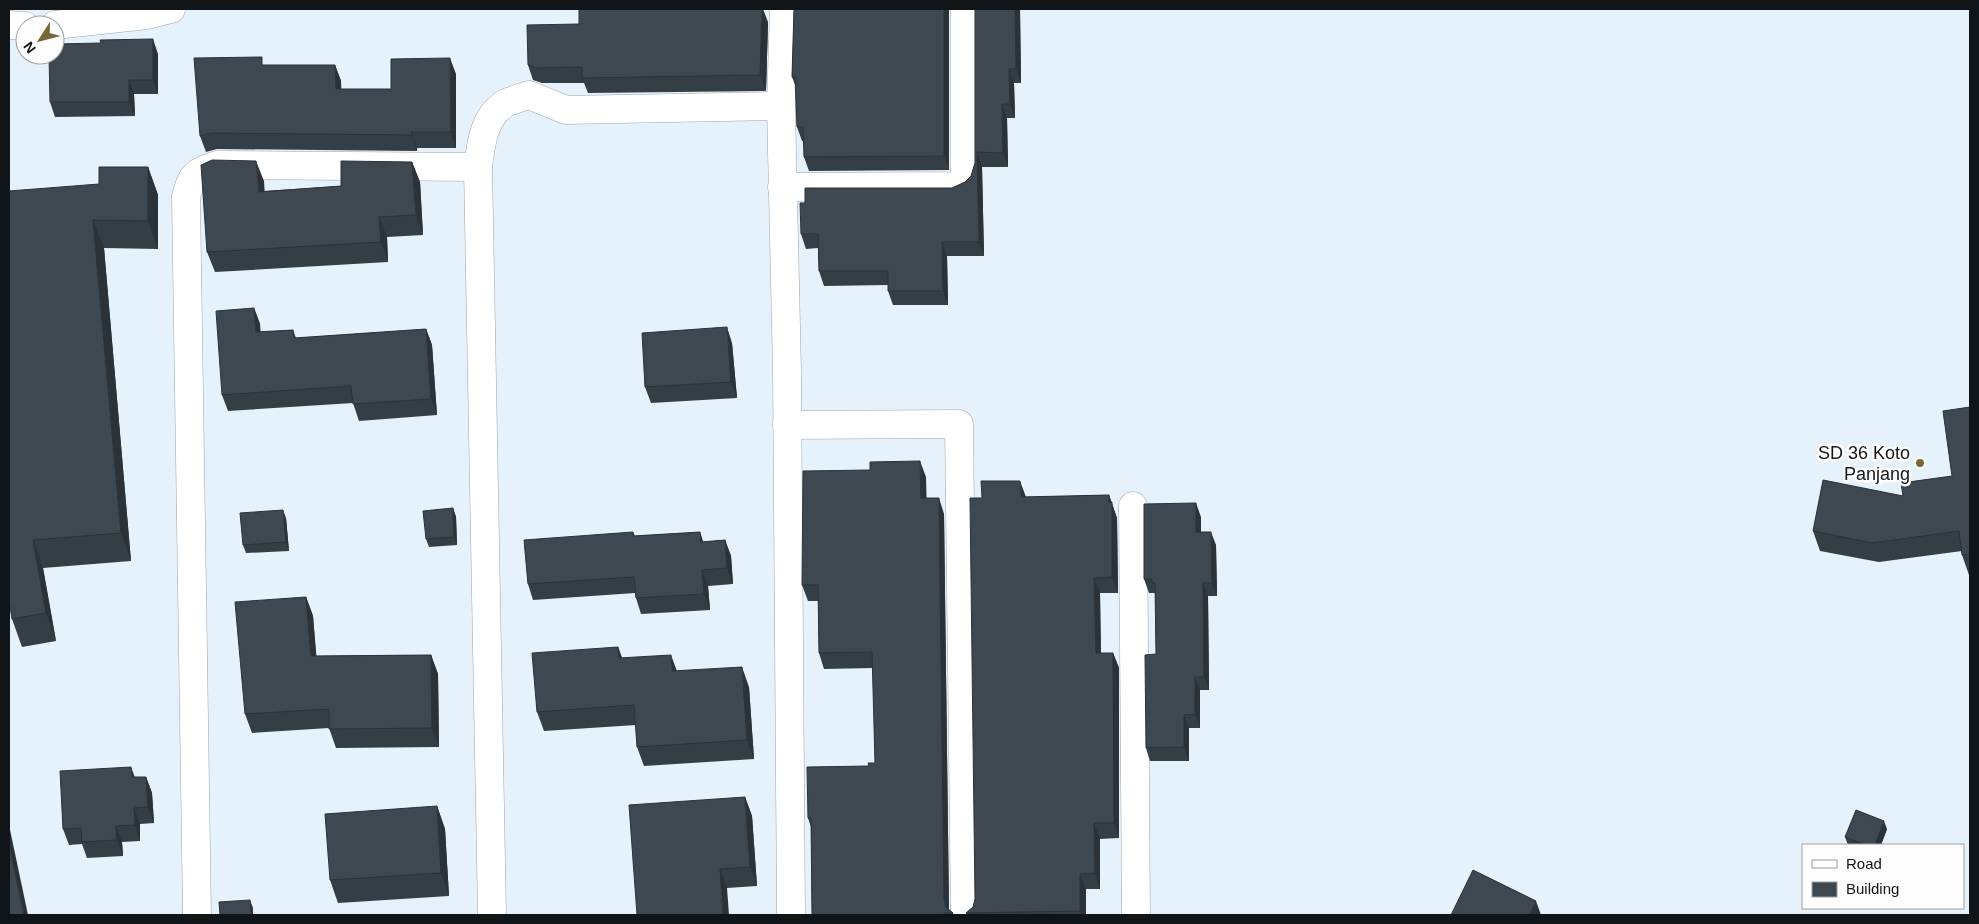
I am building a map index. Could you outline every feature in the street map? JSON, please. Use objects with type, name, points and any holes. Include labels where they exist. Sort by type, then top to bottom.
[{"type":"street","points":[[65,24],[147,15],[171,9]]},
{"type":"street","points":[[784,9],[780,106],[787,425],[791,915]]},
{"type":"street","points":[[782,187],[957,186],[962,183],[965,177],[965,9]]},
{"type":"street","points":[[492,915],[478,167],[482,138],[490,116],[505,104],[529,95],[566,110],[780,106]]},
{"type":"street","points":[[197,915],[186,197],[191,179],[202,170],[217,165],[478,167]]},
{"type":"street","points":[[787,425],[959,424],[965,915]]},
{"type":"street","points":[[1133,506],[1136,915]]},
{"type":"building","points":[[579,9],[762,9],[760,75],[582,78],[582,67],[536,68],[528,65],[527,25],[579,24]]},
{"type":"building","points":[[794,9],[944,9],[944,156],[804,157],[803,127],[797,127],[795,77],[792,77]]},
{"type":"building","points":[[975,9],[1015,9],[1016,69],[1009,69],[1010,104],[1002,104],[1003,153],[977,152],[979,242],[942,242],[943,291],[888,291],[888,271],[819,271],[818,234],[801,234],[800,203],[805,203],[805,188],[952,188],[965,182],[971,176],[975,163]]},
{"type":"building","points":[[153,39],[153,80],[129,80],[129,102],[50,102],[49,65],[65,65],[65,44],[101,43],[100,40]]},
{"type":"building","points":[[262,57],[262,65],[335,65],[336,89],[391,89],[391,59],[450,58],[451,132],[411,132],[412,135],[211,133],[200,136],[194,58]]},
{"type":"building","points":[[212,160],[256,161],[259,192],[341,186],[341,161],[412,162],[416,215],[379,217],[381,242],[207,252],[201,165]]},
{"type":"building","points":[[99,167],[148,167],[148,221],[93,220],[121,533],[33,540],[46,613],[12,619],[9,600],[9,191],[99,184]]},
{"type":"building","points":[[254,308],[256,332],[293,330],[294,338],[426,329],[431,399],[353,404],[351,386],[222,395],[216,311]]},
{"type":"building","points":[[727,327],[731,382],[645,387],[642,333]]},
{"type":"building","points":[[1970,407],[1970,554],[1962,555],[1959,531],[1872,543],[1813,531],[1823,480],[1903,496],[1901,483],[1952,476],[1943,411]]},
{"type":"building","points":[[920,461],[921,498],[939,498],[944,899],[946,907],[953,913],[944,913],[945,915],[812,915],[811,818],[808,818],[807,767],[869,766],[868,763],[875,763],[872,652],[819,653],[818,585],[802,585],[803,471],[870,470],[870,462]]},
{"type":"building","points":[[981,481],[1020,481],[1021,497],[1109,495],[1109,502],[1112,502],[1112,577],[1094,578],[1096,653],[1113,653],[1114,823],[1094,823],[1095,873],[1080,874],[1080,911],[966,913],[973,907],[975,899],[970,498],[982,498]]},
{"type":"building","points":[[1196,503],[1196,532],[1211,532],[1212,583],[1203,583],[1204,677],[1195,677],[1195,714],[1184,715],[1184,747],[1146,748],[1145,655],[1156,654],[1155,583],[1152,583],[1152,579],[1144,579],[1144,504]]},
{"type":"building","points":[[453,508],[454,537],[426,539],[423,511]]},
{"type":"building","points":[[283,510],[286,542],[243,545],[240,513]]},
{"type":"building","points":[[633,532],[633,536],[700,532],[701,542],[725,540],[727,568],[702,570],[704,594],[636,598],[634,577],[528,584],[524,540]]},
{"type":"building","points":[[306,597],[311,656],[431,655],[432,728],[329,729],[329,709],[245,714],[235,602]]},
{"type":"building","points":[[618,647],[619,658],[671,655],[672,671],[742,667],[747,740],[637,747],[634,705],[537,712],[532,653]]},
{"type":"building","points":[[131,767],[132,777],[146,777],[148,807],[134,808],[135,825],[116,826],[117,840],[82,842],[81,828],[63,829],[60,771]]},
{"type":"building","points":[[745,797],[750,867],[720,869],[723,915],[637,915],[629,805]]},
{"type":"building","points":[[437,806],[441,873],[330,880],[325,814]]},
{"type":"building","points":[[1856,810],[1884,821],[1875,844],[1863,844],[1845,837]]},
{"type":"building","points":[[9,845],[24,915],[9,915]]},
{"type":"building","points":[[1473,870],[1536,901],[1529,915],[1451,915]]},
{"type":"building","points":[[250,900],[251,915],[220,915],[219,902]]},
{"type":"place","name":"SD 36 Koto Panjang","points":[[1920,463]]}]
